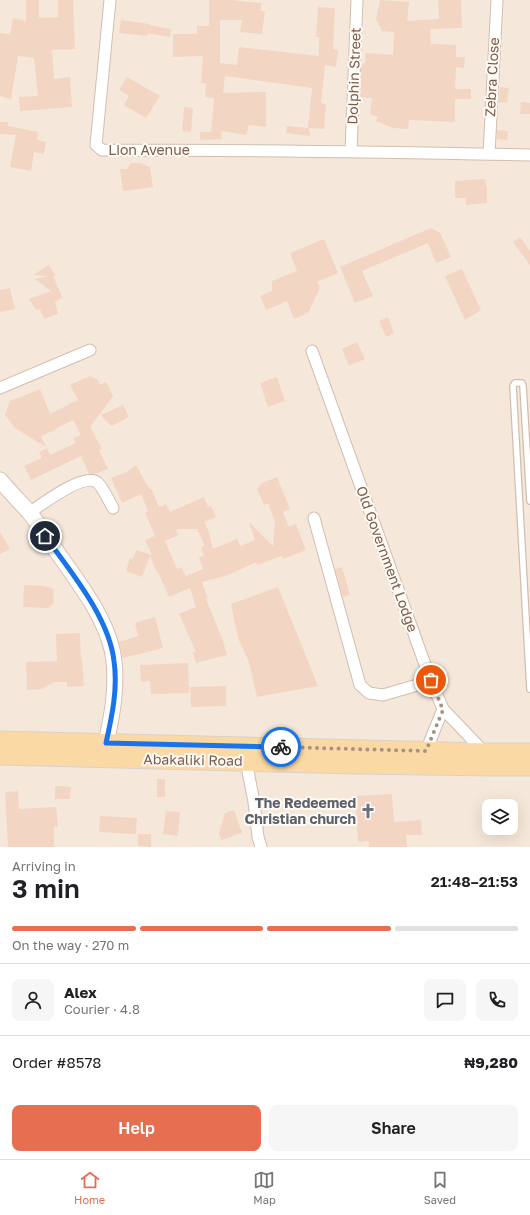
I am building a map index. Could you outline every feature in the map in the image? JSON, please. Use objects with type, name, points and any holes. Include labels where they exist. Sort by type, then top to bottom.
[{"type":"main road","name":"Abakaliki Road","points":[[0,740],[106,743],[486,760],[530,767]]},
{"type":"main road","name":"Abakaliki Road","points":[[486,760],[530,752]]},
{"type":"main road","name":"Abakaliki Road","points":[[0,756],[246,761],[425,758]]},
{"type":"street","name":"Lion Avenue","points":[[110,0],[96,145],[100,150],[351,152]]},
{"type":"street","name":"Dolphin Street","points":[[351,152],[357,0]]},
{"type":"street","name":"Zebra Close","points":[[489,154],[496,0]]},
{"type":"street","points":[[351,152],[530,155]]},
{"type":"street","points":[[0,388],[90,350]]},
{"type":"street","name":"Old Government Lodge","points":[[312,351],[443,710],[472,740],[486,760]]},
{"type":"street","points":[[0,480],[29,513],[78,581],[104,627],[114,660],[116,684],[113,712],[106,743]]},
{"type":"street","points":[[29,513],[64,490],[80,482],[91,480],[98,483],[113,508]]},
{"type":"street","points":[[314,518],[360,685],[370,693],[383,694],[431,680]]},
{"type":"street","points":[[425,758],[443,710]]},
{"type":"street","points":[[246,761],[254,802],[258,837],[261,847]]},
{"type":"lane","points":[[520,505],[530,503],[523,386],[522,383],[516,382],[513,386],[520,505],[528,624],[530,690]]},
{"type":"shaded area","points":[[0,0],[530,0],[530,847],[0,847]]},
{"type":"building","points":[[26,0],[39,0],[39,18],[58,17],[58,0],[73,0],[75,49],[52,50],[54,79],[70,77],[72,107],[20,111],[19,97],[38,96],[34,58],[18,56],[11,99],[0,96],[0,33],[10,34],[13,18],[26,21]]},
{"type":"building","points":[[209,0],[231,0],[261,3],[261,11],[265,11],[262,34],[240,32],[242,20],[220,20],[220,63],[237,65],[239,47],[319,56],[319,37],[316,37],[318,7],[335,8],[333,49],[338,50],[336,67],[325,65],[321,103],[326,104],[324,129],[308,128],[312,88],[225,76],[223,93],[266,92],[266,127],[249,125],[246,135],[221,131],[222,139],[200,140],[200,132],[211,132],[214,98],[205,97],[206,83],[201,83],[203,56],[173,57],[173,34],[197,34],[197,26],[209,26]]},
{"type":"building","points":[[380,0],[409,2],[407,21],[439,19],[438,0],[461,0],[462,28],[430,29],[431,44],[456,45],[456,57],[465,57],[464,68],[456,67],[455,89],[471,89],[471,99],[455,99],[455,122],[409,120],[408,129],[393,128],[376,121],[378,117],[370,114],[372,98],[360,97],[361,64],[365,63],[366,53],[393,55],[394,32],[382,31],[376,19]]},
{"type":"building","points":[[121,20],[171,29],[170,37],[148,33],[147,36],[119,33]]},
{"type":"building","points":[[127,77],[160,96],[146,118],[124,105],[129,96],[119,90]]},
{"type":"building","points":[[500,87],[509,88],[507,103],[499,102]]},
{"type":"building","points":[[521,102],[530,103],[530,114],[520,114]]},
{"type":"building","points":[[184,107],[193,108],[191,132],[182,131]]},
{"type":"building","points":[[0,122],[8,122],[8,126],[38,132],[37,140],[46,142],[44,154],[34,152],[31,171],[10,167],[16,135],[0,134]]},
{"type":"building","points":[[287,126],[309,128],[310,136],[286,133]]},
{"type":"building","points":[[497,130],[508,131],[507,140],[497,139]]},
{"type":"building","points":[[131,163],[140,163],[150,167],[153,187],[123,191],[120,169],[127,169]]},
{"type":"building","points":[[485,179],[487,186],[487,203],[466,205],[466,198],[455,198],[455,181]]},
{"type":"building","points":[[431,228],[440,233],[451,257],[436,263],[428,243],[362,271],[373,296],[355,303],[340,267]]},
{"type":"building","points":[[520,237],[530,251],[530,265],[513,242]]},
{"type":"building","points":[[324,239],[338,273],[317,282],[320,288],[308,313],[294,319],[287,301],[266,310],[260,296],[272,291],[272,281],[297,271],[290,253]]},
{"type":"building","points":[[49,265],[56,276],[53,276],[63,299],[61,298],[55,302],[58,314],[44,319],[40,309],[36,310],[29,299],[51,291],[35,279],[48,276],[33,275]]},
{"type":"building","points":[[462,269],[481,310],[465,320],[445,276]]},
{"type":"building","points":[[10,288],[15,309],[0,312],[0,290]]},
{"type":"building","points":[[388,317],[394,333],[386,337],[379,321]]},
{"type":"building","points":[[357,342],[365,359],[349,366],[342,349]]},
{"type":"building","points":[[90,376],[98,380],[100,385],[106,382],[113,396],[90,427],[102,449],[99,450],[108,469],[95,474],[89,474],[81,456],[31,480],[24,466],[42,458],[39,452],[47,448],[50,455],[76,443],[73,438],[81,435],[73,420],[41,436],[46,447],[15,428],[5,415],[10,401],[40,389],[50,414],[78,400],[70,385]]},
{"type":"building","points":[[277,377],[285,401],[268,407],[260,383]]},
{"type":"building","points":[[123,405],[129,417],[111,426],[101,415]]},
{"type":"building","points":[[136,465],[149,488],[152,490],[159,507],[166,504],[170,512],[204,497],[208,507],[211,506],[216,517],[204,522],[209,532],[213,549],[237,539],[240,546],[255,540],[249,522],[273,546],[275,521],[268,503],[264,505],[257,489],[262,483],[277,477],[290,509],[283,512],[289,527],[296,524],[306,550],[283,559],[282,556],[257,565],[256,562],[228,575],[202,582],[208,599],[206,599],[227,655],[196,663],[193,652],[196,652],[179,614],[196,607],[190,588],[169,597],[150,556],[142,577],[126,571],[130,558],[133,559],[136,550],[152,555],[145,540],[155,536],[145,513],[148,511],[141,494],[122,503],[111,478],[125,473]],"holes":[[[176,529],[197,529],[205,546],[201,547],[204,556],[199,557],[203,569],[186,576],[181,567],[177,569],[165,541],[178,535]]]},
{"type":"building","points":[[0,532],[10,549],[0,554]]},
{"type":"building","points":[[342,567],[350,595],[343,597],[335,569]]},
{"type":"building","points":[[24,585],[44,586],[54,589],[53,604],[48,608],[23,607]]},
{"type":"building","points":[[278,587],[318,686],[257,697],[249,662],[238,638],[231,604]]},
{"type":"building","points":[[155,617],[163,648],[123,658],[119,642],[138,636],[135,623]]},
{"type":"building","points":[[80,633],[84,686],[67,687],[67,682],[54,682],[41,689],[27,690],[26,662],[57,661],[56,634]]},
{"type":"building","points":[[188,663],[189,693],[151,694],[150,681],[141,682],[140,665]]},
{"type":"building","points":[[226,686],[226,706],[191,707],[190,687]]},
{"type":"building","points":[[157,779],[165,779],[165,797],[157,797]]},
{"type":"building","points":[[55,786],[71,787],[70,799],[55,799]]},
{"type":"building","points":[[18,791],[19,809],[56,807],[58,827],[54,827],[54,847],[8,847],[5,792]]},
{"type":"building","points":[[392,794],[394,822],[421,820],[422,835],[406,835],[407,847],[369,847],[369,841],[358,842],[355,796]]},
{"type":"building","points":[[234,810],[242,833],[221,840],[219,833],[225,813]]},
{"type":"building","points":[[166,811],[180,812],[178,836],[163,834]]},
{"type":"building","points":[[100,816],[137,818],[136,834],[99,832]]},
{"type":"building","points":[[138,834],[151,834],[151,847],[138,846]]},
{"type":"way so far","points":[[281,747],[426,751],[443,710],[431,680]]},
{"type":"place","name":"The Redeemed Christian church","points":[[368,811]]},
{"type":"route","points":[[45,536],[78,581],[94,608],[104,627],[111,648],[114,660],[116,684],[113,712],[106,743],[281,747]]}]
